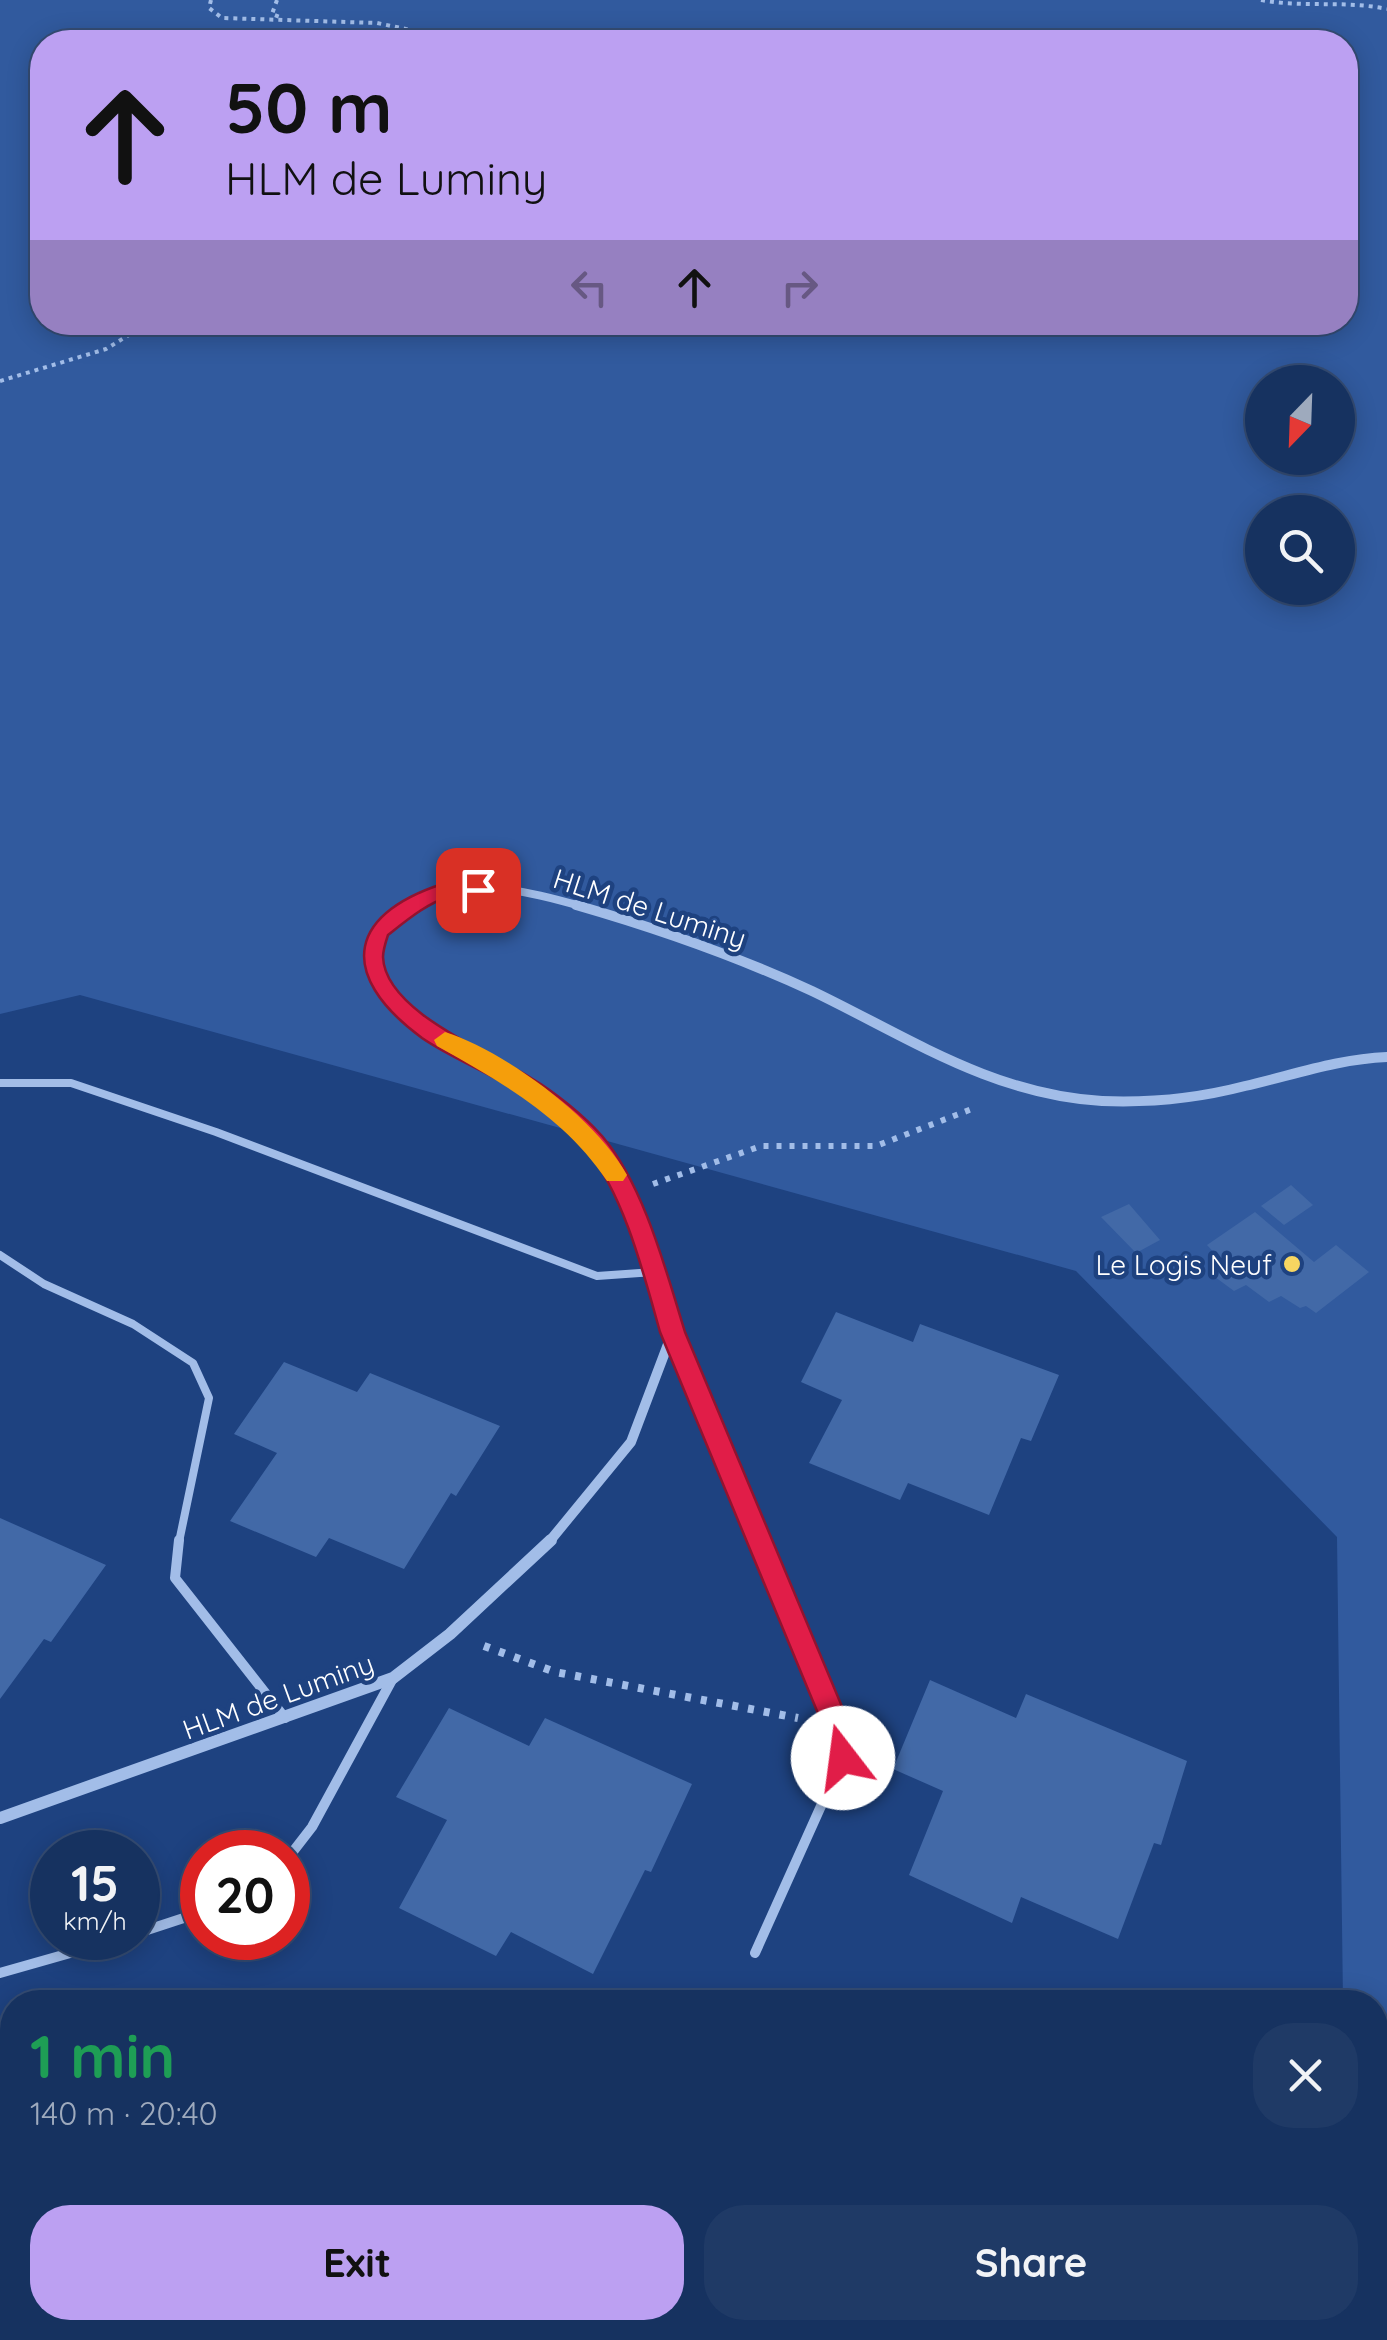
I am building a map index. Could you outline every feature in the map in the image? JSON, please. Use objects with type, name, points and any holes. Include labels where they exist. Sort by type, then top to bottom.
[{"type":"street","name":"HLM de Luminy","points":[[0,1818],[393,1678],[450,1634],[540,1553],[631,1442],[672,1332],[624,1195],[593,1142],[527,1086],[430,1032],[388,994],[372,958],[378,931],[413,905],[452,888],[533,893],[628,919],[744,962],[842,1006],[958,1066],[1027,1091],[1110,1103],[1222,1092],[1356,1057],[1387,1057]]},
{"type":"lane","points":[[0,1084],[71,1083],[216,1132],[597,1276],[654,1272]]},
{"type":"lane","points":[[0,1255],[44,1284],[133,1324],[193,1363],[209,1398],[180,1529],[175,1578],[285,1718]]},
{"type":"lane","points":[[672,1332],[838,1728],[843,1758],[754,1953]]},
{"type":"lane","points":[[310,1830],[393,1678]]},
{"type":"lane","points":[[0,1974],[48,1960]]},
{"type":"path","points":[[211,0],[209,8],[222,18],[433,30]]},
{"type":"path","points":[[277,0],[272,14],[286,20]]},
{"type":"path","points":[[1261,0],[1289,6],[1350,1],[1387,9]]},
{"type":"path","points":[[0,381],[106,349],[129,335]]},
{"type":"path","points":[[624,1195],[761,1146],[876,1146],[944,1118],[1027,1091]]},
{"type":"path","points":[[450,1634],[556,1672],[755,1708]]},
{"type":"shaded area","points":[[0,0],[1387,0],[1387,1990],[1343,1990],[1337,1537],[1076,1271],[80,995],[0,1014]]},
{"type":"building","points":[[1291,1185],[1313,1205],[1284,1225],[1261,1206]]},
{"type":"building","points":[[1129,1204],[1160,1240],[1136,1253],[1101,1217]]},
{"type":"building","name":"Le Logis Neuf","points":[[1255,1212],[1314,1262],[1336,1245],[1369,1272],[1316,1313],[1281,1296],[1269,1302],[1246,1285],[1234,1291],[1215,1277],[1227,1267],[1207,1245]]},
{"type":"building","points":[[836,1312],[913,1342],[920,1324],[1059,1375],[1031,1441],[1021,1438],[989,1515],[908,1483],[900,1500],[809,1463],[842,1400],[801,1382]]},
{"type":"building","points":[[284,1362],[357,1392],[370,1373],[500,1426],[456,1496],[451,1493],[404,1569],[329,1538],[316,1557],[230,1521],[277,1453],[234,1434]]},
{"type":"building","points":[[0,1518],[106,1565],[51,1642],[44,1639],[0,1699]]},
{"type":"building","points":[[930,1680],[1016,1718],[1026,1694],[1187,1761],[1161,1845],[1154,1843],[1118,1939],[1021,1897],[1012,1923],[909,1875],[943,1791],[893,1769]]},
{"type":"building","points":[[449,1708],[529,1746],[545,1718],[692,1784],[651,1872],[645,1870],[593,1974],[511,1932],[496,1956],[399,1908],[447,1820],[396,1797]]},
{"type":"slow traffic","points":[[445,1040],[527,1086],[593,1142],[615,1175]]},
{"type":"place","name":"Le Logis Neuf","points":[[1292,1264]]},
{"type":"route","points":[[478,890],[452,888],[413,905],[378,931],[372,958],[388,994],[430,1032],[527,1086],[593,1142],[617,1177],[654,1272],[672,1332],[838,1728],[843,1758]]}]
